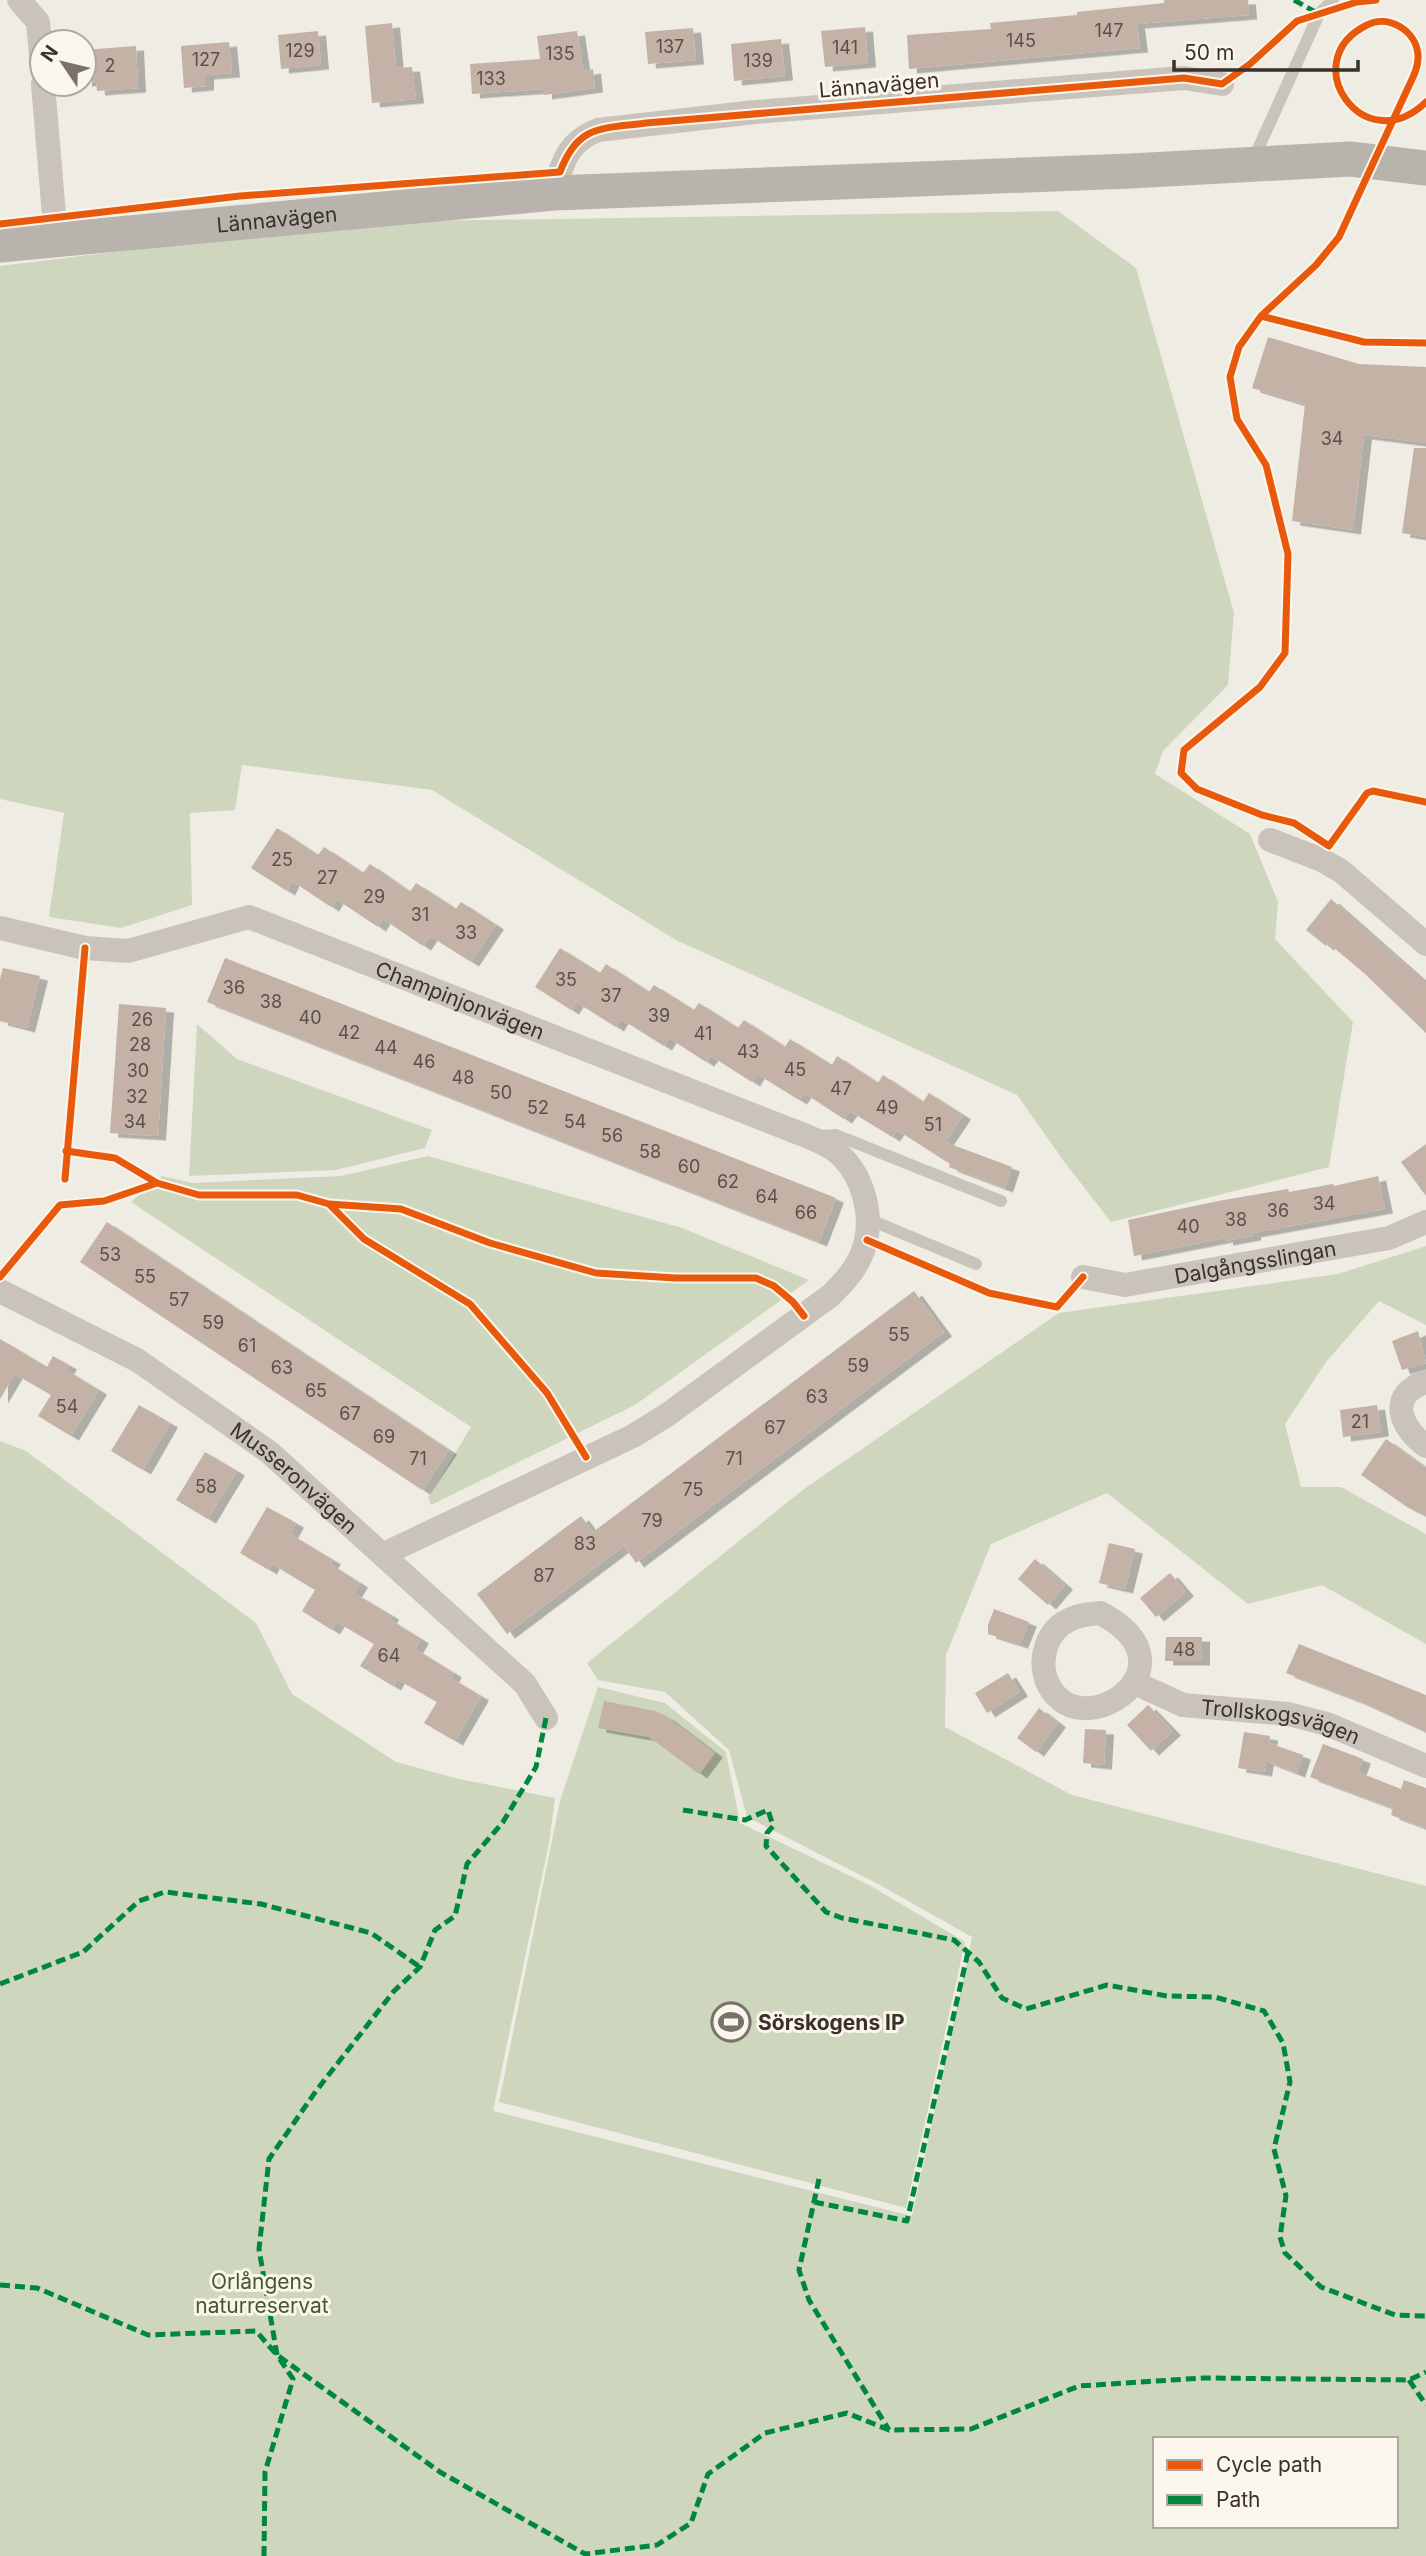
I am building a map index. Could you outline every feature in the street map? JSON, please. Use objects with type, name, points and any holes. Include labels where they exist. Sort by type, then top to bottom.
[{"type":"main road","name":"Lännavägen","points":[[1350,159],[1426,142]]},
{"type":"main road","name":"Lännavägen","points":[[0,245],[554,193],[1131,171],[1350,159],[1426,168]]},
{"type":"street","points":[[19,0],[38,23],[38,28]]},
{"type":"street","name":"Lännavägen","points":[[554,193],[572,145],[583,136],[598,130],[755,112],[1184,78],[1222,84]]},
{"type":"street","points":[[44,98],[56,239]]},
{"type":"street","points":[[1270,841],[1322,860],[1341,871],[1426,944]]},
{"type":"street","name":"Champinjonvägen","points":[[0,928],[85,948],[128,951],[249,916],[809,1137],[833,1149],[859,1182],[868,1219],[867,1240],[849,1278],[830,1296],[667,1415],[633,1436],[384,1554]]},
{"type":"street","name":"Dalgångsslingan","points":[[1083,1277],[1125,1284],[1390,1238],[1426,1222]]},
{"type":"street","name":"Musseronvägen","points":[[0,1291],[137,1360],[269,1452],[525,1684],[546,1718]]},
{"type":"street","points":[[1426,1382],[1418,1385],[1405,1397],[1400,1409],[1403,1423],[1410,1434],[1426,1446]]},
{"type":"street","name":"Trollskogsvägen","points":[[1135,1683],[1183,1705],[1288,1714],[1327,1724],[1426,1766]]},
{"type":"lane","points":[[1251,164],[1319,13],[1333,0]]},
{"type":"lane","points":[[809,1137],[836,1135],[1001,1200]]},
{"type":"lane","points":[[868,1219],[976,1264]]},
{"type":"green space","points":[[1058,211],[1136,268],[1234,613],[1228,685],[1163,751],[1155,774],[1250,834],[1278,902],[1275,939],[1353,1022],[1329,1167],[1111,1222],[1017,1095],[676,940],[432,790],[242,765],[235,810],[190,813],[192,905],[121,928],[49,917],[64,813],[0,799],[0,266],[359,222]]},
{"type":"green space","points":[[197,1024],[237,1059],[432,1130],[425,1148],[336,1170],[189,1176]]},
{"type":"green space","points":[[428,1156],[682,1228],[809,1280],[635,1405],[431,1505],[428,1498],[471,1427],[131,1202],[162,1176],[192,1183],[341,1176]]},
{"type":"green space","name":"Orlångens naturreservat","points":[[1426,1246],[1426,1325],[1379,1301],[1326,1362],[1285,1424],[1301,1487],[1341,1487],[1426,1534],[1426,1644],[1322,1585],[1248,1604],[1107,1493],[991,1544],[946,1655],[945,1727],[1072,1795],[1426,1886],[1426,2556],[0,2556],[0,1441],[26,1451],[256,1623],[292,1694],[396,1762],[459,1779],[555,1798],[549,1843],[493,2111],[912,2216],[972,1937],[880,1885],[747,1817],[729,1750],[665,1692],[598,1680],[587,1663],[804,1489],[1059,1313],[1338,1274]]},
{"type":"green space","name":"Sörskogens IP","points":[[598,1687],[665,1703],[726,1752],[740,1823],[871,1886],[965,1942],[906,2208],[499,2102],[560,1801]]},
{"type":"building","points":[[1164,0],[1248,0],[1249,15],[1137,24],[1140,48],[909,69],[907,35],[991,29],[990,23],[1077,15],[1077,12],[1164,3]]},
{"type":"building","points":[[392,23],[396,68],[412,67],[416,99],[372,103],[365,26]]},
{"type":"building","points":[[865,27],[868,63],[825,67],[821,31]]},
{"type":"building","points":[[693,28],[696,60],[648,64],[645,32]]},
{"type":"building","points":[[318,31],[321,65],[281,69],[278,35]]},
{"type":"building","points":[[577,31],[583,71],[593,69],[595,88],[544,95],[544,89],[472,94],[470,64],[540,59],[537,36]]},
{"type":"building","points":[[781,39],[785,76],[734,81],[731,44]]},
{"type":"building","points":[[229,42],[232,73],[206,75],[206,86],[184,88],[181,46]]},
{"type":"building","points":[[136,46],[138,88],[98,91],[98,49]]},
{"type":"building","points":[[1268,337],[1359,364],[1426,367],[1426,443],[1364,435],[1353,530],[1292,521],[1305,404],[1252,388]]},
{"type":"building","points":[[1414,448],[1426,448],[1426,537],[1402,533]]},
{"type":"building","points":[[277,828],[318,855],[324,847],[363,873],[370,864],[410,892],[416,883],[456,909],[461,902],[496,925],[471,962],[430,936],[423,946],[383,919],[378,927],[336,899],[331,907],[292,881],[287,891],[251,868]]},
{"type":"building","points":[[1331,899],[1426,983],[1426,1033],[1364,973],[1328,943],[1326,946],[1306,930]]},
{"type":"building","points":[[560,948],[600,973],[606,964],[649,992],[654,985],[694,1010],[699,1003],[738,1028],[744,1020],[785,1047],[790,1039],[832,1065],[837,1056],[878,1083],[883,1075],[923,1102],[929,1093],[963,1115],[945,1142],[1012,1167],[1005,1188],[949,1167],[950,1164],[897,1130],[892,1137],[850,1111],[844,1119],[804,1093],[799,1100],[757,1074],[752,1082],[711,1056],[706,1062],[669,1038],[664,1046],[621,1019],[616,1027],[576,1002],[571,1010],[535,987]]},
{"type":"building","points":[[225,958],[836,1198],[819,1242],[207,1002]]},
{"type":"building","points":[[3,968],[40,976],[27,1028],[0,1021],[0,979]]},
{"type":"building","points":[[119,1004],[166,1008],[158,1136],[110,1133]]},
{"type":"building","points":[[1426,1144],[1426,1196],[1401,1162]]},
{"type":"building","points":[[1378,1176],[1385,1209],[1253,1233],[1253,1236],[1225,1241],[1225,1238],[1134,1256],[1128,1220],[1218,1201],[1288,1189],[1289,1192],[1333,1184],[1334,1186]]},
{"type":"building","points":[[107,1222],[449,1450],[422,1490],[80,1262]]},
{"type":"building","points":[[914,1291],[944,1332],[636,1563],[624,1546],[507,1634],[477,1594],[581,1516],[593,1532]]},
{"type":"building","points":[[1418,1331],[1426,1363],[1402,1370],[1392,1341]]},
{"type":"building","points":[[0,1339],[47,1367],[53,1356],[69,1365],[66,1370],[99,1390],[71,1436],[38,1416],[51,1395],[15,1374],[0,1399]]},
{"type":"building","points":[[139,1405],[170,1423],[143,1470],[111,1451]]},
{"type":"building","points":[[1377,1405],[1381,1432],[1343,1437],[1340,1410]]},
{"type":"building","points":[[1386,1439],[1426,1468],[1426,1516],[1407,1507],[1361,1475]]},
{"type":"building","points":[[205,1452],[237,1471],[208,1519],[176,1500]]},
{"type":"building","points":[[267,1507],[296,1523],[290,1534],[333,1560],[330,1564],[360,1583],[354,1593],[391,1615],[389,1619],[421,1639],[415,1649],[454,1673],[451,1678],[481,1696],[455,1741],[424,1723],[437,1702],[397,1679],[393,1686],[360,1666],[374,1644],[337,1622],[332,1630],[302,1611],[315,1590],[272,1564],[269,1570],[240,1553]]},
{"type":"building","points":[[1109,1543],[1135,1549],[1125,1589],[1099,1583]]},
{"type":"building","points":[[1035,1559],[1065,1585],[1048,1605],[1018,1579]]},
{"type":"building","points":[[1170,1573],[1186,1592],[1156,1617],[1140,1598]]},
{"type":"building","points":[[994,1609],[1029,1622],[1020,1644],[988,1634],[988,1625]]},
{"type":"building","points":[[1166,1637],[1202,1637],[1202,1661],[1165,1661]]},
{"type":"building","points":[[1299,1644],[1426,1695],[1426,1732],[1357,1700],[1286,1673]]},
{"type":"building","points":[[1008,1673],[1020,1692],[987,1713],[975,1693]]},
{"type":"building","points":[[604,1701],[655,1711],[666,1716],[715,1753],[699,1774],[649,1737],[598,1728]]},
{"type":"building","points":[[1148,1705],[1173,1731],[1151,1751],[1127,1725]]},
{"type":"building","points":[[1039,1708],[1058,1723],[1036,1752],[1017,1738]]},
{"type":"building","points":[[1085,1729],[1106,1730],[1104,1765],[1083,1763]]},
{"type":"building","points":[[1244,1732],[1270,1736],[1269,1743],[1303,1755],[1297,1773],[1266,1761],[1264,1772],[1238,1768]]},
{"type":"building","points":[[1323,1744],[1363,1759],[1358,1772],[1401,1789],[1404,1780],[1426,1788],[1426,1828],[1391,1815],[1393,1808],[1310,1777]]},
{"type":"marked path","points":[[1294,0],[1319,14]]},
{"type":"marked path","points":[[264,2556],[265,2472],[293,2379],[277,2355],[259,2249],[269,2159],[316,2091],[394,1991],[420,1967],[435,1930],[455,1916],[467,1864],[503,1822],[536,1767],[546,1718]]},
{"type":"marked path","points":[[683,1810],[745,1820],[768,1810],[773,1826],[767,1833],[766,1846],[826,1912],[842,1918],[954,1940],[979,1962],[1002,1998],[1026,2009],[1107,1985],[1167,1996],[1215,1997],[1264,2011],[1283,2043],[1290,2082],[1274,2149],[1286,2196],[1280,2237],[1285,2253],[1321,2287],[1395,2315],[1426,2316]]},
{"type":"marked path","points":[[0,1984],[83,1952],[139,1901],[165,1892],[261,1904],[371,1933],[420,1967]]},
{"type":"marked path","points":[[814,2202],[907,2221],[968,1952]]},
{"type":"marked path","points":[[819,2179],[799,2270],[809,2300],[889,2430]]},
{"type":"marked path","points":[[0,2285],[37,2288],[148,2335],[256,2331],[277,2355],[440,2472],[585,2554],[657,2545],[691,2523],[708,2474],[765,2433],[847,2413],[889,2430],[971,2429],[1079,2386],[1203,2378],[1409,2380],[1426,2372]]},
{"type":"marked path","points":[[1409,2380],[1426,2405]]},
{"type":"cycle path","points":[[0,224],[240,196],[560,172],[567,156],[584,137],[604,128],[646,123],[1184,78],[1222,84],[1250,64],[1297,21],[1357,2],[1376,0]]},
{"type":"cycle path","points":[[1426,102],[1403,117],[1380,120],[1361,113],[1346,100],[1337,81],[1337,61],[1346,41],[1367,25],[1375,22],[1392,23],[1407,32],[1416,46],[1418,59],[1415,73],[1411,82],[1407,90],[1339,237],[1316,265],[1261,316],[1239,347],[1230,377],[1237,419],[1266,465],[1288,554],[1285,653],[1260,687],[1184,750],[1181,773],[1197,789],[1262,815],[1294,823],[1329,846],[1367,793],[1373,791],[1426,802]]},
{"type":"cycle path","points":[[1261,316],[1364,342],[1426,343]]},
{"type":"cycle path","points":[[65,1179],[85,948]]},
{"type":"cycle path","points":[[66,1151],[115,1158],[157,1183],[199,1195],[297,1195],[329,1204]]},
{"type":"cycle path","points":[[0,1277],[60,1205],[104,1201],[157,1183]]},
{"type":"cycle path","points":[[586,1457],[547,1393],[470,1304],[364,1239],[329,1204],[401,1209],[490,1243],[596,1273],[675,1278],[756,1278],[774,1286],[793,1302],[804,1316]]},
{"type":"cycle path","points":[[867,1240],[989,1293],[1057,1307],[1083,1277]]},
{"type":"place","name":"Sörskogens IP","points":[[731,2022]]}]
